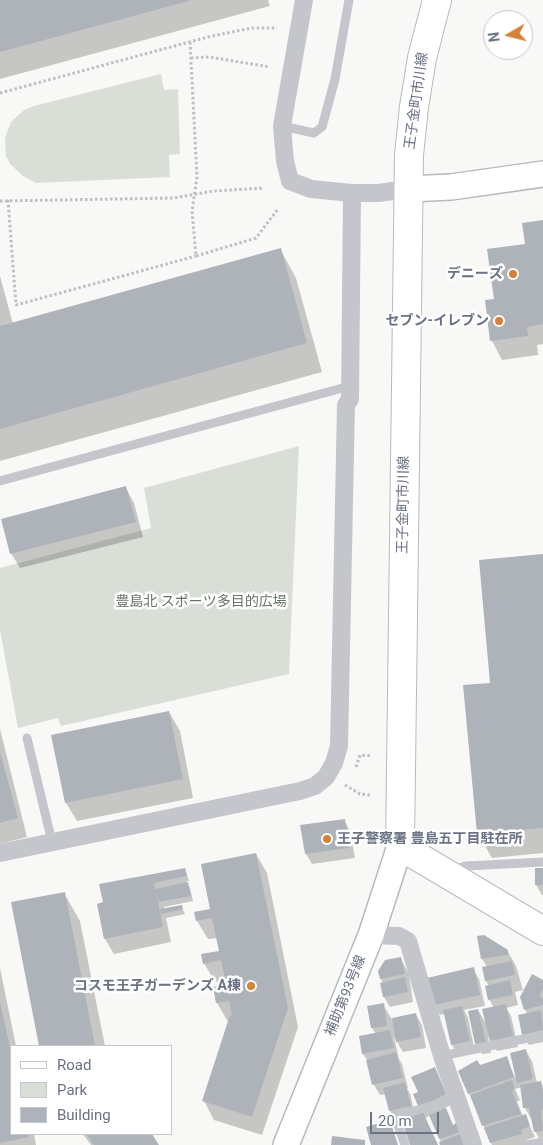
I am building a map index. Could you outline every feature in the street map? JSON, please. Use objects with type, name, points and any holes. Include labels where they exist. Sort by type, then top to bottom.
[{"type":"main road","name":"王子金町市川線","points":[[400,846],[408,189],[414,107],[422,58],[437,0]]},
{"type":"main road","points":[[400,846],[543,931]]},
{"type":"street","points":[[304,0],[282,126],[285,160],[290,181],[311,189],[352,193],[378,193],[408,189],[451,187],[543,174]]},
{"type":"street","points":[[0,853],[300,791],[315,786],[326,777],[334,762],[339,746],[346,405],[350,399],[352,193]]},
{"type":"street","name":"補助第93号線","points":[[286,1145],[371,935],[400,846]]},
{"type":"street","points":[[371,935],[400,936],[408,941],[442,1056],[473,1145]]},
{"type":"lane","points":[[282,126],[314,133],[322,127],[335,79],[349,0]]},
{"type":"lane","points":[[0,481],[350,386]]},
{"type":"lane","points":[[27,738],[52,842]]},
{"type":"lane","points":[[444,872],[466,866],[543,862]]},
{"type":"lane","points":[[442,1056],[543,1035]]},
{"type":"lane","points":[[405,1145],[395,1117],[457,1098]]},
{"type":"lane","points":[[526,1145],[543,1142]]},
{"type":"path","points":[[0,93],[190,42],[252,28],[277,28]]},
{"type":"path","points":[[190,42],[197,177],[192,210],[196,256]]},
{"type":"path","points":[[191,58],[209,57],[270,67]]},
{"type":"path","points":[[0,201],[174,198],[213,191],[264,188]]},
{"type":"path","points":[[8,200],[16,305],[256,238],[278,209]]},
{"type":"path","points":[[345,785],[360,794],[371,795]]},
{"type":"green space","points":[[161,74],[164,90],[178,89],[180,154],[169,155],[170,177],[36,183],[23,176],[10,164],[6,156],[5,138],[11,122],[24,110]]},
{"type":"green space","name":"豊島北 スポーツ多目的広場","points":[[299,446],[289,674],[61,726],[58,718],[18,728],[0,630],[0,568],[151,528],[144,488]]},
{"type":"building","points":[[0,0],[189,0],[189,1],[0,52]]},
{"type":"building","points":[[543,220],[543,324],[527,327],[528,336],[490,341],[485,300],[494,299],[487,249],[525,244],[522,223]]},
{"type":"building","points":[[281,248],[307,343],[0,429],[0,326]]},
{"type":"building","points":[[126,486],[136,522],[10,554],[1,519]]},
{"type":"building","points":[[543,554],[543,828],[477,834],[463,685],[490,683],[479,560]]},
{"type":"building","points":[[169,711],[183,779],[65,803],[51,735]]},
{"type":"building","points":[[0,752],[18,818],[0,823]]},
{"type":"building","points":[[345,819],[349,848],[305,854],[300,825]]},
{"type":"building","name":"コスモ王子ガーデンズ A棟","points":[[256,853],[288,1008],[252,1117],[202,1101],[230,1015],[232,1016],[229,1001],[216,1003],[213,987],[226,984],[221,960],[203,964],[201,954],[219,951],[212,918],[196,921],[194,912],[210,909],[201,864]]},
{"type":"building","points":[[185,868],[187,876],[154,883],[155,889],[188,882],[191,896],[159,902],[156,893],[163,927],[104,939],[97,904],[103,902],[99,884]]},
{"type":"building","points":[[535,868],[543,868],[543,885],[535,885]]},
{"type":"building","points":[[65,892],[95,1045],[39,1045],[11,902]]},
{"type":"building","points":[[182,905],[183,909],[161,914],[160,909]]},
{"type":"building","points":[[484,935],[508,950],[508,955],[481,959],[477,936]]},
{"type":"building","points":[[401,957],[405,974],[380,979],[378,971],[385,960]]},
{"type":"building","points":[[512,961],[515,975],[485,981],[482,967]]},
{"type":"building","points":[[474,967],[480,995],[433,1005],[427,978]]},
{"type":"building","points":[[532,974],[543,980],[543,989],[539,996],[543,998],[543,1005],[524,1010],[520,997]]},
{"type":"building","points":[[405,977],[408,992],[383,997],[380,983]]},
{"type":"building","points":[[510,980],[513,995],[488,1000],[485,986]]},
{"type":"building","points":[[0,1002],[10,1047],[10,1135],[28,1135],[29,1137],[0,1143]]},
{"type":"building","points":[[384,1003],[387,1026],[371,1028],[367,1006]]},
{"type":"building","points":[[506,1004],[513,1036],[490,1041],[482,1009]]},
{"type":"building","points":[[462,1006],[470,1041],[451,1045],[443,1010]]},
{"type":"building","points":[[478,1009],[486,1042],[475,1044],[468,1011]]},
{"type":"building","points":[[541,1010],[543,1030],[522,1035],[518,1015]]},
{"type":"building","points":[[416,1013],[421,1037],[396,1042],[392,1018]]},
{"type":"building","points":[[390,1030],[394,1048],[362,1054],[359,1036]]},
{"type":"building","points":[[526,1049],[533,1079],[517,1083],[510,1053]]},
{"type":"building","points":[[396,1052],[403,1078],[372,1085],[366,1060]]},
{"type":"building","points":[[507,1056],[514,1077],[468,1094],[458,1071],[477,1060],[480,1065]]},
{"type":"building","points":[[435,1067],[446,1094],[419,1108],[413,1094],[418,1092],[411,1077]]},
{"type":"building","points":[[512,1080],[515,1089],[512,1091],[521,1114],[482,1126],[470,1095]]},
{"type":"building","points":[[541,1081],[543,1092],[543,1109],[541,1109],[543,1131],[534,1132],[529,1108],[523,1108],[520,1085]]},
{"type":"building","points":[[405,1082],[411,1106],[389,1111],[383,1088]]},
{"type":"building","points":[[446,1108],[453,1125],[456,1123],[460,1132],[439,1139],[429,1115]]},
{"type":"building","points":[[422,1110],[438,1145],[410,1145],[401,1118]]},
{"type":"building","points":[[526,1114],[530,1126],[521,1130],[522,1134],[490,1143],[484,1128]]},
{"type":"building","points":[[390,1120],[398,1145],[371,1145],[366,1127]]},
{"type":"building","points":[[461,1134],[465,1145],[440,1145],[439,1142]]},
{"type":"building","points":[[87,1135],[153,1135],[159,1145],[94,1145]]},
{"type":"building","points":[[332,1136],[365,1140],[365,1145],[331,1145]]},
{"type":"place","name":"デニーズ","points":[[513,274]]},
{"type":"place","name":"セブン-イレブン","points":[[499,321]]},
{"type":"place","name":"王子警察署 豊島五丁目駐在所","points":[[327,839]]},
{"type":"place","name":"コスモ王子ガーデンズ A棟","points":[[251,986]]}]
